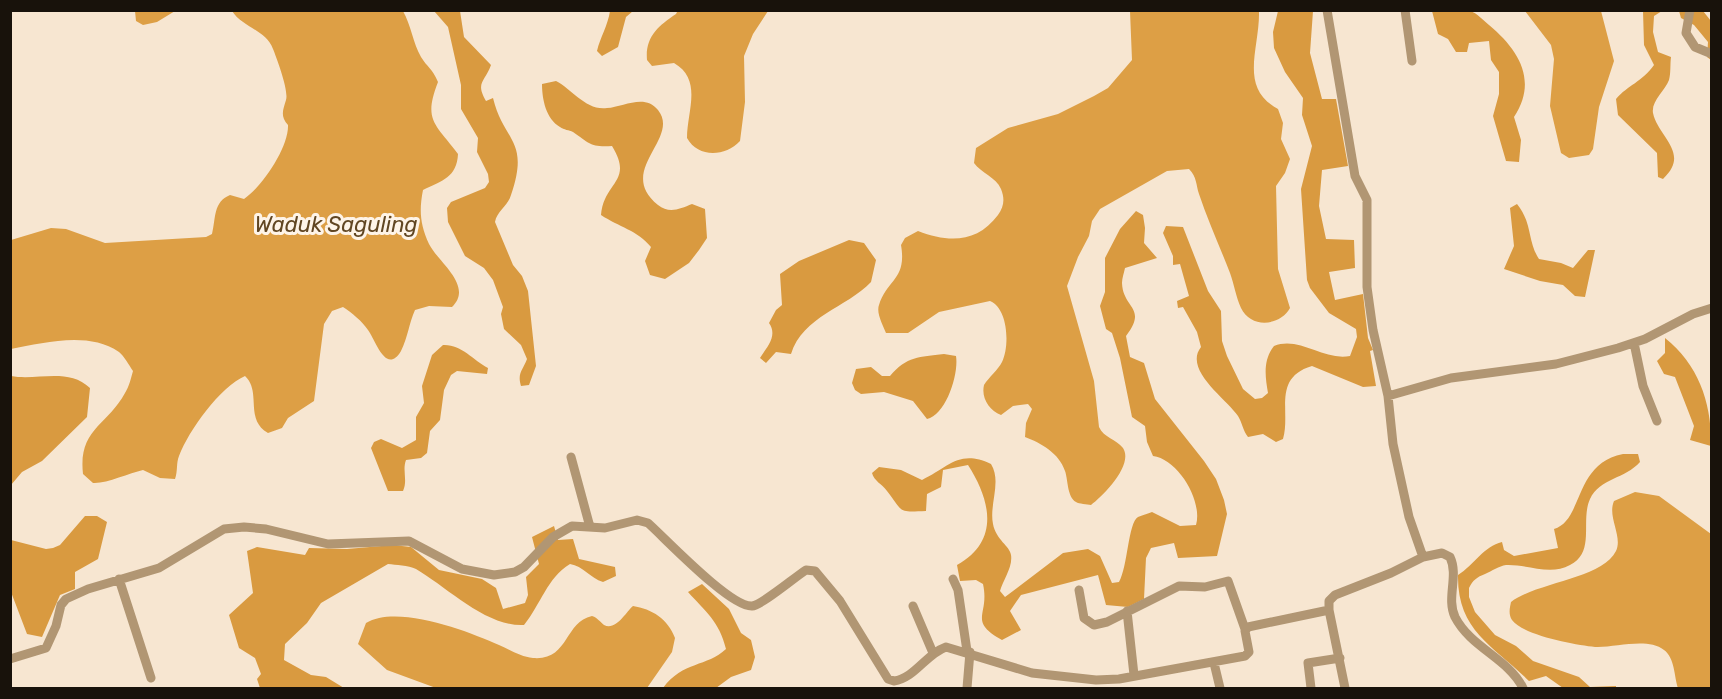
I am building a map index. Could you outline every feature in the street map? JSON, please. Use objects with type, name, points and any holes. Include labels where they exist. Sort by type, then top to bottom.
[{"type":"street","points":[[1327,10],[1354,176],[1367,200],[1367,287],[1373,330],[1388,396],[1390,424],[1402,490],[1424,557]]},
{"type":"street","points":[[1405,10],[1412,61]]},
{"type":"street","points":[[1690,10],[1686,33],[1695,47],[1712,54]]},
{"type":"street","points":[[1388,396],[1451,378],[1556,364],[1634,343],[1693,314],[1712,308]]},
{"type":"street","points":[[1634,343],[1643,386],[1657,421]]},
{"type":"street","points":[[571,457],[590,527]]},
{"type":"street","points":[[10,659],[46,648],[56,626],[61,605],[66,599],[119,579],[159,568],[217,532],[235,527],[267,530],[328,544],[409,541],[462,569],[494,575],[515,572],[524,567],[537,551],[566,528],[579,525],[605,528],[637,520],[648,523],[722,591],[752,606],[806,570],[815,571],[840,601],[891,680],[903,679],[933,653],[946,647],[969,652],[1007,667],[1032,673],[1119,684],[1134,675],[1214,663],[1247,656],[1249,652],[1245,629],[1228,581],[1205,588],[1179,586],[1101,624],[1090,624],[1084,618],[1079,590]]},
{"type":"street","points":[[1345,688],[1329,601],[1335,594],[1424,557],[1442,553],[1450,557],[1453,567],[1452,604],[1456,620],[1478,644],[1513,671],[1523,688]]},
{"type":"street","points":[[119,579],[151,678]]},
{"type":"street","points":[[953,579],[958,590],[969,652],[968,688]]},
{"type":"street","points":[[913,606],[933,653]]},
{"type":"street","points":[[1245,629],[1329,610]]},
{"type":"street","points":[[1126,611],[1134,675]]},
{"type":"street","points":[[1311,688],[1308,663],[1340,658]]},
{"type":"street","points":[[1214,663],[1220,688]]},
{"type":"shaded area","points":[[1456,9],[1473,12],[1500,35],[1516,56],[1525,79],[1521,104],[1514,117],[1521,140],[1519,162],[1506,161],[1493,116],[1499,94],[1499,72],[1491,60],[1489,41],[1469,43],[1467,52],[1456,52],[1448,39],[1438,34],[1432,11]]},
{"type":"shaded area","points":[[434,11],[460,11],[464,37],[491,65],[482,82],[483,95],[486,101],[493,98],[517,152],[518,163],[511,195],[495,222],[513,265],[522,276],[528,291],[536,366],[529,385],[521,386],[520,375],[527,359],[521,345],[504,329],[501,314],[503,307],[493,280],[484,268],[465,256],[448,222],[447,208],[451,202],[485,188],[489,182],[488,174],[477,152],[478,138],[461,109],[461,85],[448,27]]},
{"type":"shaded area","points":[[610,11],[633,11],[626,17],[618,47],[602,56],[597,51]]},
{"type":"shaded area","points":[[1278,11],[1313,11],[1310,53],[1322,99],[1336,99],[1348,166],[1322,170],[1319,206],[1326,239],[1354,240],[1355,268],[1329,272],[1335,300],[1363,294],[1368,338],[1373,350],[1370,351],[1376,386],[1363,387],[1312,366],[1300,371],[1287,387],[1283,439],[1276,442],[1263,434],[1248,437],[1233,409],[1202,374],[1198,365],[1197,356],[1201,347],[1197,332],[1183,307],[1178,308],[1177,301],[1189,296],[1180,264],[1173,265],[1173,256],[1163,233],[1166,226],[1183,227],[1208,291],[1221,311],[1222,341],[1227,356],[1243,389],[1255,399],[1262,398],[1268,393],[1266,363],[1274,346],[1293,344],[1330,355],[1350,356],[1357,337],[1356,329],[1329,313],[1310,288],[1307,280],[1301,189],[1312,146],[1302,115],[1303,98],[1285,72],[1274,48],[1273,32]]},
{"type":"shaded area","points":[[1643,11],[1662,11],[1654,16],[1653,32],[1658,52],[1671,57],[1669,80],[1653,109],[1656,122],[1673,153],[1674,161],[1671,170],[1663,179],[1658,177],[1657,153],[1618,115],[1616,99],[1645,76],[1654,65],[1644,45]]},
{"type":"shaded area","points":[[1679,11],[1703,11],[1711,21],[1711,60],[1707,57],[1708,42],[1694,25],[1681,18]]},
{"type":"shaded area","points":[[556,81],[586,103],[599,108],[647,102],[658,110],[663,121],[662,132],[645,167],[643,179],[647,192],[662,208],[679,209],[692,204],[705,209],[707,238],[689,263],[665,279],[650,275],[645,261],[651,247],[646,241],[601,215],[607,195],[619,175],[618,158],[612,146],[591,144],[573,132],[562,128],[551,119],[544,102],[542,84]]},
{"type":"shaded area","points":[[1517,204],[1526,218],[1539,259],[1573,268],[1588,250],[1595,250],[1585,297],[1575,296],[1563,285],[1540,281],[1504,269],[1514,246],[1510,208]]},
{"type":"shaded area","points":[[1136,211],[1143,215],[1144,243],[1157,258],[1125,268],[1122,281],[1123,292],[1135,313],[1135,319],[1126,336],[1130,357],[1144,363],[1155,399],[1216,479],[1227,514],[1217,556],[1178,558],[1174,543],[1151,548],[1146,558],[1144,599],[1128,607],[1106,605],[1098,575],[1021,595],[1010,611],[1021,630],[1002,640],[991,633],[982,622],[983,584],[976,580],[960,581],[957,565],[971,555],[980,544],[987,520],[982,492],[968,465],[943,470],[941,487],[927,494],[926,511],[902,510],[872,473],[879,467],[901,470],[922,480],[962,459],[971,458],[991,464],[995,478],[993,524],[1011,555],[1009,569],[1000,591],[1005,597],[1063,553],[1088,549],[1100,556],[1112,583],[1119,582],[1132,527],[1140,516],[1152,512],[1180,526],[1196,525],[1196,505],[1187,483],[1171,465],[1153,456],[1147,442],[1145,426],[1132,417],[1120,358],[1112,333],[1106,329],[1100,306],[1105,292],[1105,258],[1120,229]]},
{"type":"shaded area","points":[[849,240],[864,243],[876,260],[871,282],[805,330],[791,354],[776,352],[766,363],[760,358],[772,337],[769,323],[776,310],[782,305],[780,274],[799,261]]},
{"type":"shaded area","points":[[1665,338],[1687,360],[1701,386],[1709,415],[1711,446],[1690,440],[1694,426],[1675,377],[1664,374],[1657,361],[1665,353]]},
{"type":"shaded area","points":[[443,345],[456,347],[467,353],[488,368],[487,374],[457,371],[451,375],[444,390],[440,420],[430,431],[427,453],[421,458],[406,460],[403,491],[388,491],[371,448],[374,442],[381,439],[402,448],[416,440],[416,417],[424,403],[422,386],[432,355]]},
{"type":"shaded area","points":[[944,354],[956,356],[953,383],[940,410],[927,419],[913,401],[884,392],[861,394],[855,390],[852,383],[856,369],[871,367],[882,376],[890,376],[908,361]]},
{"type":"shaded area","points":[[11,376],[62,376],[72,378],[90,388],[87,417],[42,461],[22,472],[11,485]]},
{"type":"shaded area","points":[[1623,454],[1638,454],[1640,462],[1594,492],[1587,508],[1585,544],[1578,559],[1570,565],[1555,570],[1514,565],[1498,567],[1477,578],[1469,588],[1469,597],[1475,612],[1495,635],[1516,646],[1533,661],[1579,677],[1590,687],[1616,686],[1616,688],[1563,688],[1546,676],[1529,681],[1491,647],[1471,624],[1459,594],[1458,575],[1490,547],[1502,542],[1504,550],[1514,556],[1558,548],[1554,529],[1564,524],[1587,480],[1595,469],[1607,460]]},
{"type":"shaded area","points":[[85,516],[97,516],[107,522],[98,559],[75,572],[75,589],[60,595],[42,637],[27,634],[11,592],[11,540],[46,549],[53,548],[60,545]]},
{"type":"shaded area","points":[[554,526],[558,540],[573,539],[579,559],[615,567],[616,576],[603,582],[570,564],[556,576],[524,625],[495,620],[467,605],[416,569],[388,564],[321,603],[307,623],[285,644],[284,660],[311,675],[326,677],[344,688],[260,688],[257,679],[261,674],[255,658],[239,648],[229,615],[253,593],[247,551],[257,547],[305,555],[309,548],[347,549],[393,545],[411,547],[439,570],[482,579],[496,588],[503,609],[525,603],[528,595],[526,577],[539,564],[532,537]]},
{"type":"shaded area","points":[[702,584],[729,609],[741,633],[751,640],[755,657],[751,670],[731,677],[716,688],[663,688],[679,673],[719,655],[726,649],[716,624],[688,592]]},
{"type":"water","points":[[135,10],[175,11],[157,22],[143,25],[136,21]]},
{"type":"water","points":[[678,10],[768,11],[753,34],[744,56],[745,102],[740,141],[727,150],[705,152],[692,145],[687,138],[691,97],[688,78],[683,70],[674,63],[652,66],[647,60],[648,45],[654,33]]},
{"type":"water","name":"Waduk Saguling","points":[[232,11],[403,11],[418,52],[438,82],[432,105],[434,121],[458,154],[455,168],[451,173],[442,181],[423,190],[421,211],[422,224],[429,244],[457,283],[458,299],[452,307],[429,306],[415,310],[401,351],[396,358],[390,360],[382,353],[363,323],[343,307],[332,311],[324,324],[314,401],[288,418],[282,428],[268,433],[261,427],[255,413],[250,382],[245,376],[226,389],[206,410],[179,456],[175,479],[160,478],[143,470],[104,482],[93,483],[83,474],[85,447],[89,437],[125,393],[133,371],[119,352],[94,342],[66,340],[11,349],[11,240],[51,228],[66,229],[105,243],[206,237],[212,234],[216,211],[221,202],[230,195],[244,199],[259,185],[273,166],[284,144],[288,125],[283,113],[286,90],[273,49],[265,37]]},
{"type":"water","points":[[1130,11],[1259,11],[1255,78],[1258,90],[1278,109],[1283,123],[1281,139],[1290,159],[1285,173],[1276,186],[1278,269],[1290,308],[1280,319],[1266,323],[1258,322],[1246,315],[1239,304],[1195,178],[1189,169],[1167,171],[1100,209],[1092,221],[1089,236],[1067,286],[1094,381],[1099,427],[1104,434],[1123,448],[1125,455],[1116,480],[1091,505],[1077,503],[1073,500],[1065,471],[1058,459],[1043,446],[1025,437],[1026,423],[1032,409],[1028,404],[1013,406],[1001,415],[990,407],[985,399],[984,385],[1002,362],[1006,347],[1004,319],[996,305],[990,301],[939,312],[908,333],[886,333],[878,308],[882,296],[899,273],[902,257],[901,245],[905,238],[918,231],[951,239],[972,236],[990,224],[1000,212],[1003,205],[1001,189],[996,181],[974,163],[976,148],[1008,128],[1058,114],[1094,96],[1108,88],[1132,60]]},
{"type":"water","points":[[1525,11],[1601,11],[1614,61],[1599,107],[1593,149],[1589,155],[1569,158],[1561,153],[1550,106],[1554,59],[1551,45]]},
{"type":"water","points":[[1635,492],[1659,496],[1711,534],[1711,688],[1678,688],[1668,653],[1657,646],[1640,644],[1595,647],[1576,644],[1527,631],[1511,618],[1511,602],[1522,595],[1583,574],[1609,560],[1618,545],[1612,513],[1614,501]]},
{"type":"water","points":[[633,606],[647,610],[664,620],[675,638],[672,652],[647,688],[436,688],[387,670],[358,644],[366,623],[379,618],[396,616],[451,627],[524,656],[545,657],[560,648],[583,620],[592,616],[604,625],[613,625]]}]
